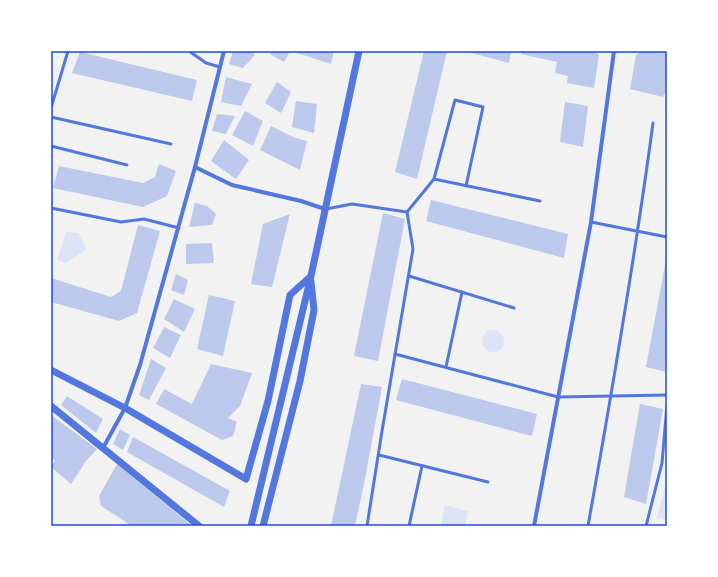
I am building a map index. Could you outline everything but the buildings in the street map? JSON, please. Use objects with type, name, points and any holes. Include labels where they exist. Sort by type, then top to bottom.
[{"type":"street","points":[[103,448],[125,408],[140,364],[195,167],[224,51]]},
{"type":"street","points":[[251,526],[326,209],[359,51]]},
{"type":"street","points":[[534,526],[591,222],[614,51]]},
{"type":"street","points":[[195,167],[232,185],[301,201],[326,209]]},
{"type":"street","points":[[51,370],[125,408],[246,479],[268,401],[290,295],[310,276]]},
{"type":"street","points":[[263,526],[300,381],[314,310],[310,276]]},
{"type":"street","points":[[51,406],[199,526]]},
{"type":"lane","points":[[51,108],[68,51]]},
{"type":"lane","points":[[189,51],[206,63],[220,67]]},
{"type":"lane","points":[[406,212],[434,179],[455,100],[483,106],[466,186]]},
{"type":"lane","points":[[51,117],[171,144]]},
{"type":"lane","points":[[588,526],[638,231],[653,123]]},
{"type":"lane","points":[[51,146],[127,165]]},
{"type":"lane","points":[[434,179],[540,201]]},
{"type":"lane","points":[[326,209],[352,204],[406,212]]},
{"type":"lane","points":[[51,208],[121,222],[144,219],[178,228]]},
{"type":"lane","points":[[367,526],[413,249],[406,212]]},
{"type":"lane","points":[[591,222],[667,237]]},
{"type":"lane","points":[[409,276],[514,308]]},
{"type":"lane","points":[[446,367],[462,292]]},
{"type":"lane","points":[[395,354],[558,398],[667,395]]},
{"type":"lane","points":[[646,526],[662,463],[667,405]]},
{"type":"lane","points":[[379,455],[488,482]]},
{"type":"lane","points":[[662,463],[667,465]]},
{"type":"lane","points":[[409,526],[422,466]]},
{"type":"shaded area","points":[[66,232],[78,233],[87,249],[66,263],[57,260]]},
{"type":"shaded area","points":[[493,330],[501,333],[504,341],[501,349],[493,352],[485,349],[482,341],[485,333]]},
{"type":"shaded area","points":[[665,486],[667,486],[667,519],[657,518]]},
{"type":"shaded area","points":[[445,505],[468,511],[465,526],[441,526]]}]
